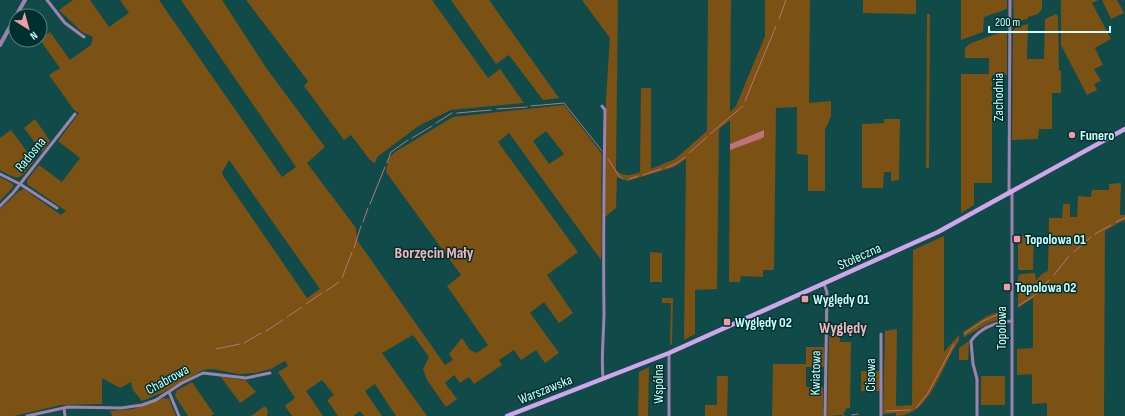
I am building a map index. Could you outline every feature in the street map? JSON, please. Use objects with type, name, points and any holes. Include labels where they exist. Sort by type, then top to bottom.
[{"type":"main road","name":"Stołeczna","points":[[591,383],[669,353],[938,232],[1125,129]]},
{"type":"main road","name":"Warszawska","points":[[507,416],[591,383]]},
{"type":"street","points":[[47,0],[65,23],[84,37]]},
{"type":"street","name":"Zachodnia","points":[[1010,0],[1010,193]]},
{"type":"street","points":[[0,45],[8,30]]},
{"type":"street","points":[[602,106],[605,110],[603,173],[603,378]]},
{"type":"street","name":"Radosna","points":[[0,206],[20,184],[75,114]]},
{"type":"street","points":[[0,174],[20,184],[57,208]]},
{"type":"street","name":"Topolowa","points":[[1010,193],[1012,416]]},
{"type":"street","name":"Kwiatowa","points":[[824,284],[827,292],[825,416]]},
{"type":"street","points":[[976,416],[977,379],[973,364],[971,341],[984,329],[997,323],[1012,321]]},
{"type":"street","name":"Cisowa","points":[[881,334],[881,416]]},
{"type":"street","name":"Wspólna","points":[[669,353],[669,416]]},
{"type":"street","name":"Chabrowa","points":[[27,416],[64,408],[131,407],[156,400],[203,373],[246,378],[270,373]]},
{"type":"street","points":[[169,392],[179,416]]},
{"type":"street","points":[[64,408],[65,416]]},
{"type":"shaded area","points":[[73,0],[90,0],[109,27],[129,13],[120,0],[159,0],[282,177],[296,167],[181,0],[222,0],[267,69],[325,147],[307,163],[356,228],[357,240],[445,365],[453,360],[449,354],[462,338],[470,350],[477,353],[488,345],[447,286],[461,275],[386,172],[389,158],[395,152],[453,117],[564,105],[602,154],[601,260],[509,133],[498,142],[578,252],[547,275],[573,313],[559,323],[544,302],[530,313],[559,353],[545,363],[536,350],[521,360],[514,350],[499,360],[502,365],[474,384],[469,377],[460,383],[454,375],[445,383],[457,399],[446,407],[427,380],[423,369],[429,357],[413,335],[382,353],[427,416],[396,416],[375,384],[365,391],[382,416],[364,416],[360,411],[353,416],[338,416],[327,400],[334,395],[322,380],[306,391],[323,416],[292,416],[285,406],[295,398],[278,372],[288,366],[285,361],[271,369],[255,373],[239,374],[213,369],[203,370],[164,392],[142,401],[133,390],[131,382],[120,388],[102,378],[102,404],[61,405],[14,416],[0,416],[0,209],[19,191],[24,189],[61,215],[66,211],[27,184],[27,180],[39,165],[62,182],[80,158],[58,141],[79,113],[74,110],[49,75],[60,68],[46,48],[48,48],[48,34],[50,32],[70,60],[91,45],[93,37],[82,32],[59,10]],"holes":[[[546,131],[564,154],[549,164],[533,141]],[[229,160],[320,289],[307,298],[224,177],[222,173]]]},
{"type":"shaded area","points":[[246,0],[432,0],[488,78],[500,69],[524,103],[451,110],[420,125],[377,157],[375,163],[370,160],[351,135],[344,140],[304,86],[308,81]]},
{"type":"shaded area","points":[[451,0],[489,0],[559,98],[543,100],[509,55],[496,64]]},
{"type":"shaded area","points":[[582,0],[618,0],[616,170],[619,173],[628,175],[640,172],[641,88],[651,88],[651,169],[675,159],[707,131],[708,0],[731,0],[730,112],[736,106],[765,36],[765,0],[810,0],[809,103],[831,101],[831,116],[825,130],[825,191],[808,191],[808,155],[797,154],[797,107],[776,108],[774,270],[763,270],[763,277],[741,276],[740,282],[729,282],[730,150],[764,130],[730,144],[730,120],[719,129],[717,289],[695,290],[695,334],[684,340],[686,159],[674,167],[628,181],[617,177],[616,208],[605,217],[606,97],[610,38]]},
{"type":"shaded area","points":[[863,0],[916,0],[916,14],[863,13]]},
{"type":"shaded area","points":[[961,0],[1007,0],[1007,9],[984,17],[983,32],[961,40]]},
{"type":"shaded area","points":[[1013,0],[1042,0],[1042,9],[1038,14],[1028,17],[1028,19],[1014,22]]},
{"type":"shaded area","points":[[1061,0],[1099,0],[1092,3],[1111,39],[1095,48],[1103,65],[1094,69],[1101,81],[1094,84],[1097,90],[1087,95],[1061,45]]},
{"type":"shaded area","points":[[1102,0],[1117,0],[1124,13],[1111,19]]},
{"type":"shaded area","points":[[927,14],[930,14],[929,168],[926,168]]},
{"type":"shaded area","points":[[1056,14],[1058,16],[1061,93],[1052,93],[1052,129],[1039,129],[1038,139],[1012,140],[1013,31],[1016,27],[1028,24],[1027,59],[1044,59],[1045,19]]},
{"type":"shaded area","points":[[1004,31],[1007,33],[1007,75],[992,75],[992,183],[974,183],[974,205],[961,213],[961,74],[989,74],[989,58],[965,58],[965,48],[969,44]]},
{"type":"shaded area","points":[[35,119],[50,141],[42,152],[24,128]]},
{"type":"shaded area","points":[[884,119],[900,119],[899,180],[891,181],[891,172],[884,172],[883,188],[862,188],[862,124],[884,123]]},
{"type":"shaded area","points":[[11,130],[34,161],[20,177],[12,176],[0,170],[0,138]]},
{"type":"shaded area","points":[[764,130],[764,137],[730,150],[730,144]]},
{"type":"shaded area","points":[[0,177],[13,184],[13,187],[0,201]]},
{"type":"shaded area","points":[[1121,183],[1120,215],[1125,215],[1125,221],[1120,222],[1105,231],[1104,416],[1047,416],[1047,403],[1032,404],[1032,374],[1017,375],[1017,349],[1033,348],[1033,298],[1018,308],[1018,276],[1021,274],[1035,273],[1036,280],[1043,273],[1048,271],[1049,218],[1062,218],[1063,204],[1070,204],[1070,217],[1077,217],[1078,196],[1091,197],[1092,190],[1109,190],[1109,184]]},
{"type":"shaded area","points":[[1034,235],[1033,270],[1018,270],[1018,236]]},
{"type":"shaded area","points":[[944,236],[944,352],[959,335],[959,341],[934,388],[927,399],[918,408],[908,414],[896,416],[896,413],[883,414],[885,331],[897,329],[896,406],[912,405],[913,250]]},
{"type":"shaded area","points":[[650,252],[662,253],[662,282],[650,282]]},
{"type":"shaded area","points":[[662,298],[673,298],[672,344],[670,345],[671,303],[662,303]]},
{"type":"shaded area","points":[[1006,309],[1006,318],[989,323],[964,337],[963,332],[987,316]]},
{"type":"shaded area","points":[[829,336],[840,336],[840,342],[851,342],[850,408],[847,408],[843,415],[827,416]]},
{"type":"shaded area","points":[[969,341],[968,360],[959,360],[959,348]]},
{"type":"shaded area","points":[[806,347],[824,347],[824,367],[806,367],[806,387],[823,387],[823,416],[772,416],[773,364],[806,364]]},
{"type":"shaded area","points":[[649,367],[648,416],[638,416],[639,372]]},
{"type":"shaded area","points":[[861,371],[880,371],[880,391],[861,391]]},
{"type":"shaded area","points":[[717,376],[728,376],[727,416],[705,416],[705,405],[717,405]]},
{"type":"shaded area","points":[[981,376],[1005,376],[1005,405],[981,405]]},
{"type":"shaded area","points":[[221,377],[245,380],[256,392],[240,403]]},
{"type":"shaded area","points":[[192,382],[214,414],[211,416],[188,416],[175,396],[176,391]]},
{"type":"shaded area","points":[[164,398],[169,399],[176,416],[112,416],[110,411],[133,409]]},
{"type":"shaded area","points":[[265,406],[268,410],[267,416],[251,416]]},
{"type":"waterway","points":[[779,19],[786,0]]},
{"type":"waterway","points":[[745,101],[776,26]]},
{"type":"waterway","points":[[531,106],[564,103],[602,151]]},
{"type":"waterway","points":[[710,134],[743,106]]},
{"type":"waterway","points":[[497,109],[527,107]]},
{"type":"waterway","points":[[457,113],[491,110]]},
{"type":"waterway","points":[[436,123],[452,113]]},
{"type":"waterway","points":[[412,138],[432,126]]},
{"type":"waterway","points":[[689,153],[707,137]]},
{"type":"waterway","points":[[387,163],[391,152],[408,140]]},
{"type":"waterway","points":[[666,168],[685,157]]},
{"type":"waterway","points":[[608,159],[619,176],[623,179]]},
{"type":"waterway","points":[[370,204],[385,167]]},
{"type":"waterway","points":[[643,175],[661,169]]},
{"type":"waterway","points":[[629,179],[638,176]]},
{"type":"waterway","points":[[363,222],[368,208]]},
{"type":"waterway","points":[[1116,222],[1124,218]]},
{"type":"waterway","points":[[1095,234],[1111,225]]},
{"type":"waterway","points":[[354,248],[361,226]]},
{"type":"waterway","points":[[1074,252],[1091,237]]},
{"type":"waterway","points":[[342,278],[352,252]]},
{"type":"waterway","points":[[1054,275],[1069,256]]},
{"type":"waterway","points":[[1018,306],[1035,295],[1049,280]]},
{"type":"waterway","points":[[326,291],[339,282]]},
{"type":"waterway","points":[[306,304],[322,293]]},
{"type":"waterway","points":[[287,317],[302,307]]},
{"type":"waterway","points":[[964,334],[983,321],[1006,311]]},
{"type":"waterway","points":[[266,331],[283,320]]},
{"type":"waterway","points":[[244,343],[261,333]]},
{"type":"waterway","points":[[216,349],[240,344]]},
{"type":"waterway","points":[[916,408],[928,393],[954,344]]},
{"type":"waterway","points":[[886,411],[910,410]]},
{"type":"waterway","points":[[852,415],[858,414]]},
{"type":"place","name":"Funero","points":[[1072,135]]},
{"type":"place","name":"Topolowa 01","points":[[1017,239]]},
{"type":"place","name":"Topolowa 02","points":[[1007,287]]},
{"type":"place","name":"Wyględy 01","points":[[805,299]]},
{"type":"place","name":"Wyględy 02","points":[[727,322]]},
{"type":"district","name":"Borzęcin Mały","points":[[434,252]]},
{"type":"district","name":"Wyględy","points":[[843,327]]}]
